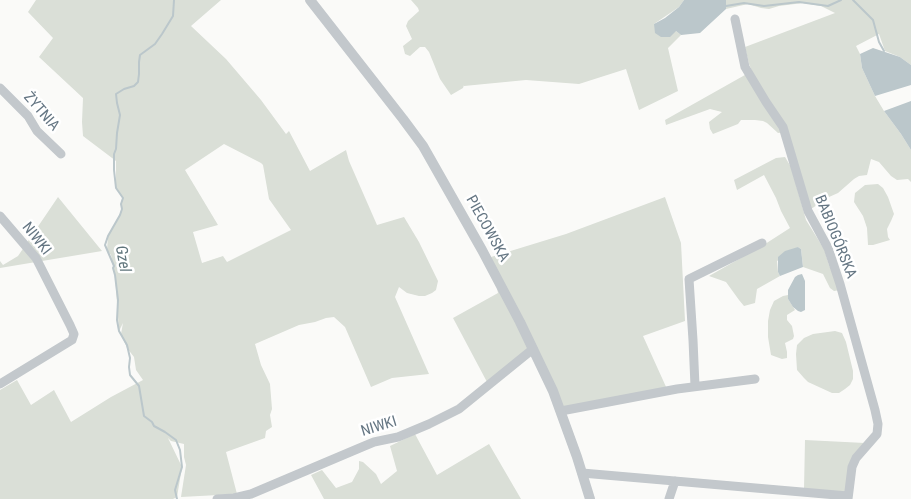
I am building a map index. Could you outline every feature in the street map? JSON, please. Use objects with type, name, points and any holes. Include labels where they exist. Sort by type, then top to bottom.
[{"type":"street","name":"PIECOWSKA","points":[[310,0],[422,146],[482,250],[553,391],[590,499]]},
{"type":"street","name":"BABIOGÓRSKA","points":[[735,19],[745,67],[783,127],[808,211],[828,248],[875,410],[878,424],[877,434],[856,458],[852,467],[848,498]]},
{"type":"street","name":"ŻYTNIA","points":[[0,88],[28,116],[37,131],[61,154]]},
{"type":"street","name":"NIWKI","points":[[0,216],[36,258],[74,334],[72,340],[0,384]]},
{"type":"street","points":[[695,386],[689,279],[762,243]]},
{"type":"street","name":"NIWKI","points":[[217,499],[251,494],[374,442],[398,437],[430,424],[459,409],[533,349]]},
{"type":"street","points":[[560,411],[695,386],[755,379]]},
{"type":"street","points":[[582,474],[848,498]]},
{"type":"street","points":[[669,499],[675,481]]},
{"type":"shaded area","points":[[36,0],[221,0],[191,26],[226,59],[261,100],[286,134],[289,131],[310,171],[346,150],[377,225],[404,217],[419,242],[438,281],[436,290],[425,296],[419,296],[407,293],[399,287],[395,297],[429,374],[392,378],[371,387],[345,327],[334,317],[299,325],[255,344],[261,365],[270,384],[272,427],[266,431],[265,438],[226,452],[237,494],[181,497],[186,465],[184,444],[171,441],[168,438],[182,467],[177,497],[173,499],[0,499],[0,390],[17,380],[31,405],[54,390],[71,422],[143,380],[136,370],[134,357],[127,348],[121,334],[123,323],[119,331],[115,275],[111,255],[107,250],[108,236],[122,209],[123,198],[116,188],[116,161],[83,136],[83,98],[39,57],[53,38],[28,12]],"holes":[[[224,144],[263,165],[269,199],[291,230],[227,262],[223,256],[202,263],[193,232],[218,225],[185,170]]]},
{"type":"shaded area","points":[[411,0],[684,0],[679,7],[654,24],[676,31],[681,35],[668,48],[678,91],[639,110],[626,69],[579,84],[526,80],[464,85],[463,88],[451,95],[440,79],[425,47],[420,47],[410,56],[405,54],[403,46],[412,39],[406,26],[408,21],[419,11]]},
{"type":"shaded area","points":[[684,0],[726,0],[726,9],[700,33],[681,35],[676,31],[670,37],[661,37],[655,33],[654,24],[679,7]]},
{"type":"shaded area","points":[[726,0],[911,0],[911,65],[900,57],[885,51],[879,34],[856,46],[860,54],[862,68],[875,96],[911,150],[911,182],[908,179],[897,180],[879,162],[871,159],[867,175],[854,179],[838,193],[811,209],[787,132],[778,133],[763,121],[741,120],[738,124],[713,134],[709,122],[722,112],[710,109],[666,125],[665,120],[752,71],[745,47],[835,13],[821,6],[803,3],[769,9],[748,4],[726,9]]},
{"type":"shaded area","points":[[873,48],[900,57],[911,65],[911,85],[875,96],[862,68],[860,54]]},
{"type":"shaded area","points":[[911,101],[911,150],[884,111]]},
{"type":"shaded area","points":[[785,157],[791,167],[806,220],[824,249],[840,290],[834,291],[830,288],[823,274],[803,267],[801,249],[798,247],[777,261],[780,276],[757,289],[755,303],[744,306],[726,282],[709,276],[790,228],[764,175],[737,190],[734,180],[776,158]]},
{"type":"shaded area","points":[[878,184],[883,188],[888,197],[894,214],[887,229],[890,240],[868,245],[867,228],[863,216],[854,202],[855,193],[865,185]]},
{"type":"shaded area","points":[[58,197],[102,251],[0,268],[0,261],[3,265],[18,256]]},
{"type":"shaded area","points":[[665,197],[681,243],[685,321],[643,336],[667,389],[561,411],[529,352],[487,382],[453,318],[498,293],[491,257],[566,234]]},
{"type":"shaded area","points":[[798,247],[801,249],[803,267],[780,276],[778,272],[778,257],[785,251]]},
{"type":"shaded area","points":[[802,274],[805,281],[805,310],[801,312],[793,307],[788,299],[788,290],[795,277]]},
{"type":"shaded area","points":[[788,295],[788,299],[795,310],[787,315],[787,320],[792,326],[794,336],[793,339],[785,343],[787,358],[782,359],[771,355],[768,321],[774,301]]},
{"type":"shaded area","points":[[835,331],[842,333],[853,371],[853,379],[850,385],[839,393],[832,393],[808,382],[797,370],[797,345],[804,338],[813,334]]},
{"type":"shaded area","points":[[415,434],[437,475],[489,444],[521,499],[324,499],[311,475],[322,470],[336,488],[352,482],[359,469],[359,461],[363,462],[376,474],[381,484],[397,471],[390,446]]},
{"type":"shaded area","points":[[805,440],[865,443],[844,493],[804,489]]},
{"type":"waterway","name":"Gzel","points":[[174,0],[173,16],[162,34],[155,44],[140,55],[138,82],[134,86],[116,94],[120,115],[114,154],[114,170],[116,188],[123,198],[120,215],[105,245],[114,266],[119,331],[127,345],[130,358],[130,375],[139,386],[144,416],[154,426],[176,440],[180,450],[182,467],[175,490],[177,499]]},
{"type":"waterway","points":[[726,6],[744,3],[764,6],[799,2],[828,6],[841,0]]},
{"type":"waterway","points":[[853,0],[873,20],[879,42],[884,51]]}]
